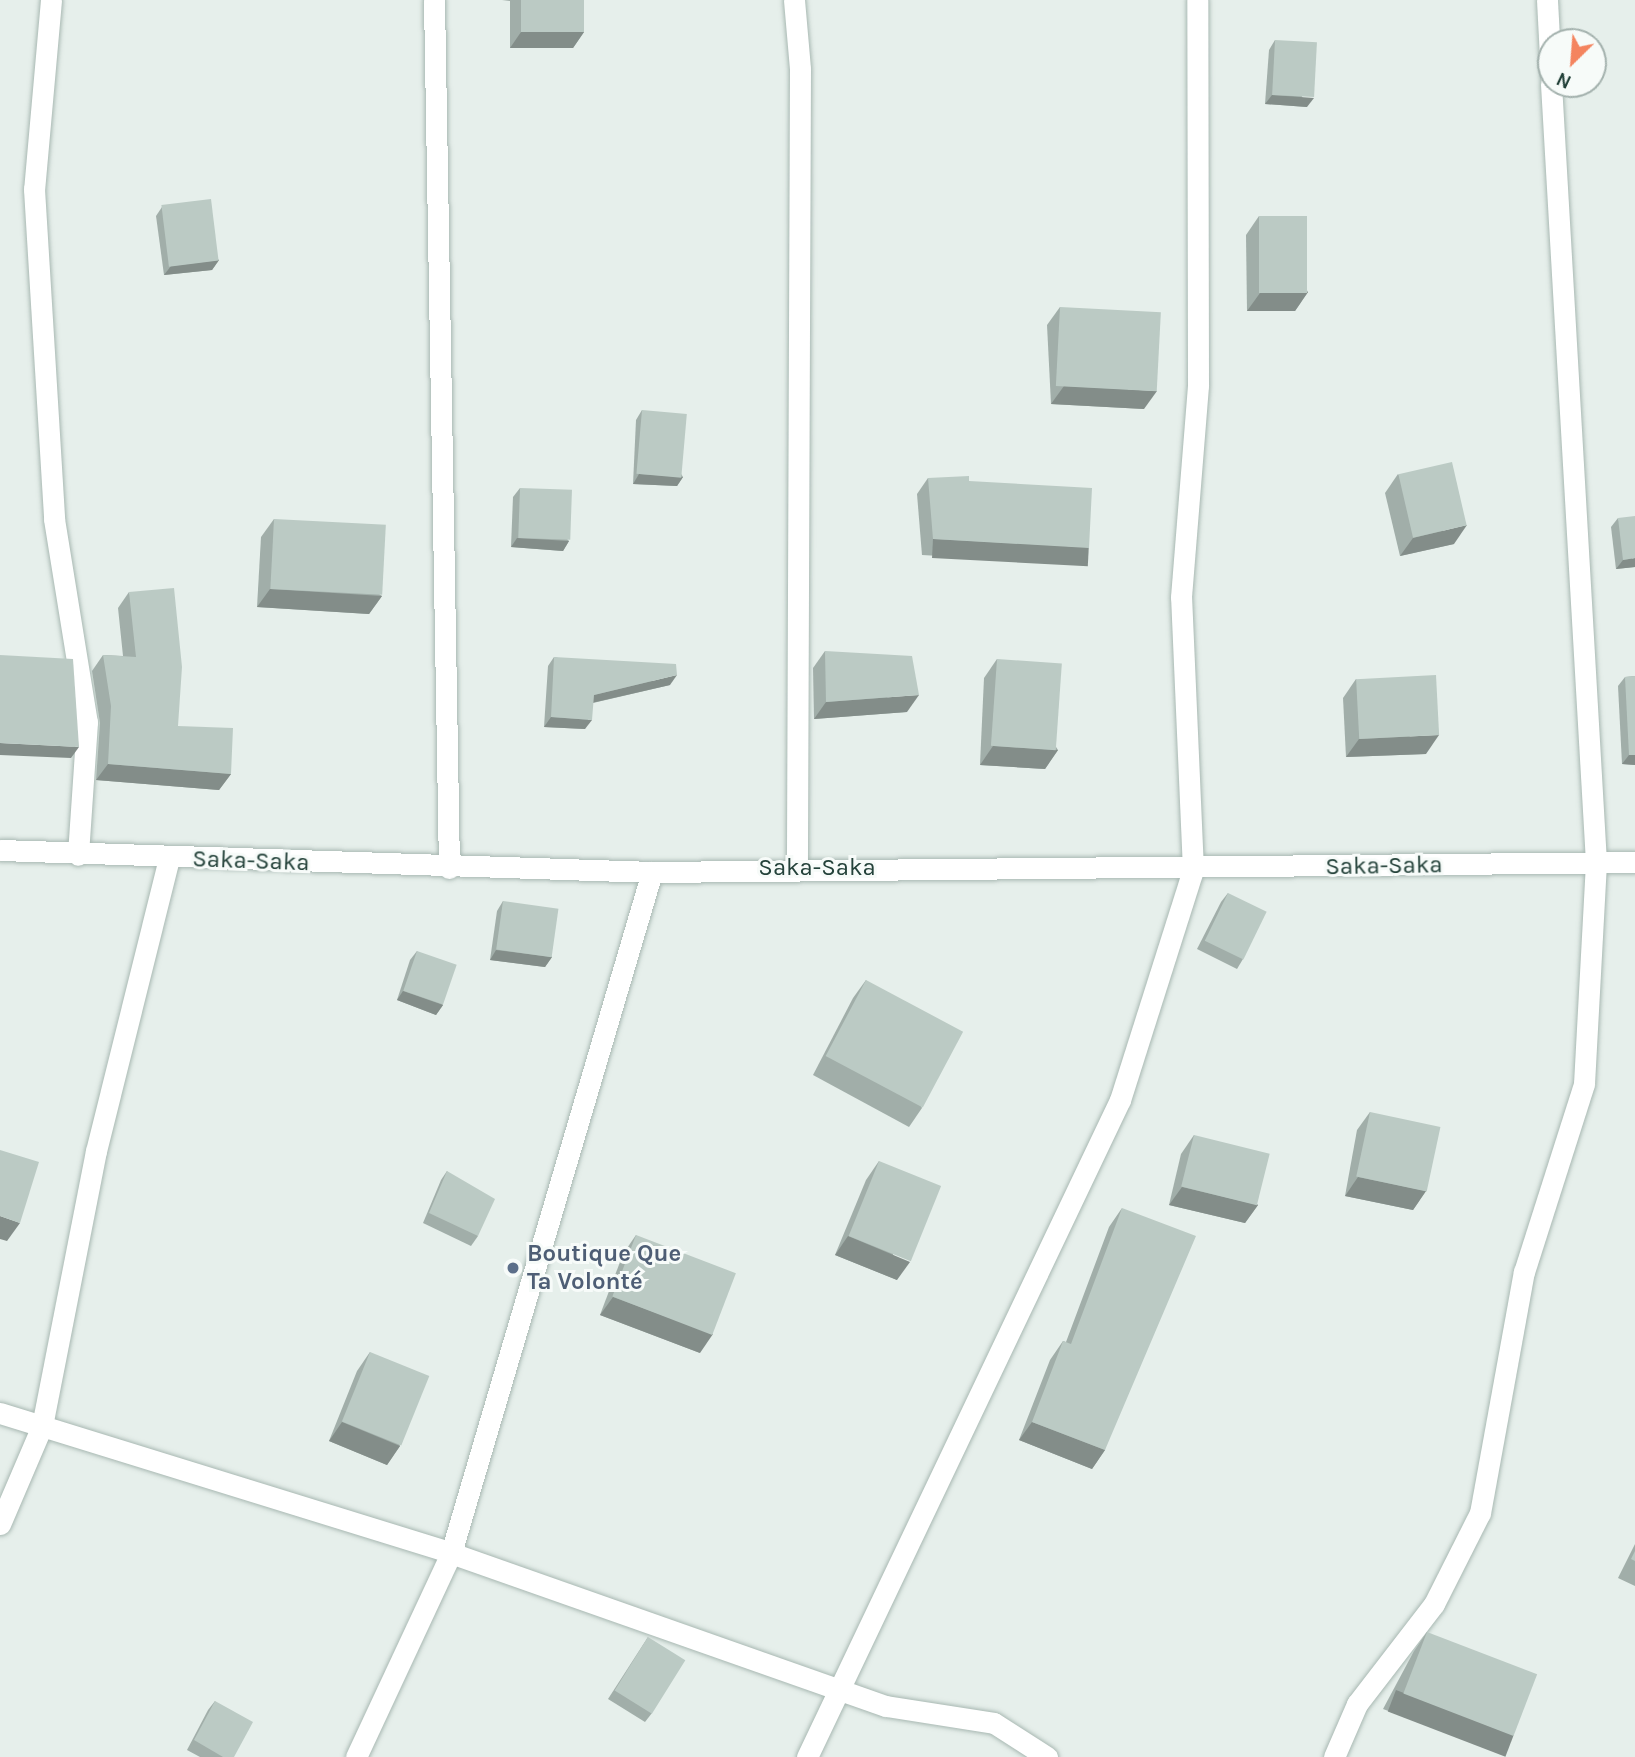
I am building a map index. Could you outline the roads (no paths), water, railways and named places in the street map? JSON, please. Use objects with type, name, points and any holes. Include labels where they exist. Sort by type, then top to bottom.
[{"type":"street","points":[[51,0],[34,190],[54,519],[88,722],[78,855]]},
{"type":"street","points":[[434,0],[449,868]]},
{"type":"street","points":[[794,0],[800,69],[797,867]]},
{"type":"street","points":[[807,1757],[836,1687],[1032,1295],[1120,1100],[1193,870],[1181,597],[1198,385],[1197,0]]},
{"type":"street","points":[[1547,0],[1548,28]]},
{"type":"street","points":[[1334,1757],[1357,1704],[1434,1604],[1480,1513],[1524,1272],[1584,1084],[1596,862],[1552,98]]},
{"type":"street","name":"Saka-Saka","points":[[0,850],[449,868],[652,872],[797,867],[1193,870],[1635,862]]},
{"type":"street","points":[[0,1524],[41,1426],[96,1152],[169,858]]},
{"type":"street","points":[[356,1757],[451,1553],[652,872]]},
{"type":"street","points":[[0,1413],[451,1553],[886,1706],[994,1723],[1047,1757]]},
{"type":"place","name":"Boutique Que Ta Volonté","points":[[513,1268]]}]
